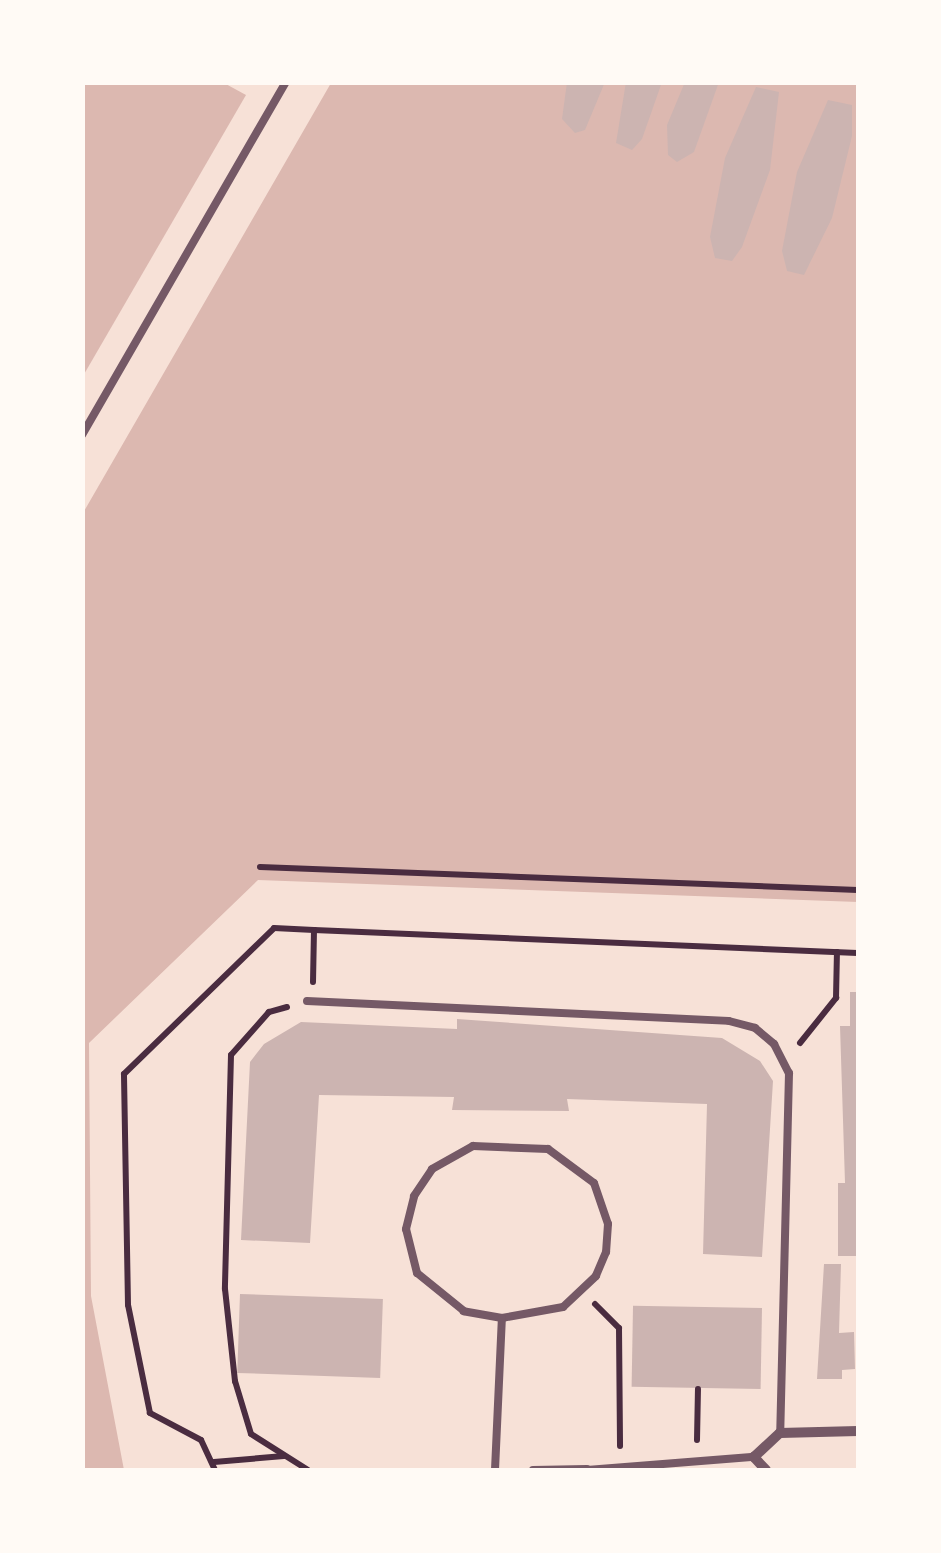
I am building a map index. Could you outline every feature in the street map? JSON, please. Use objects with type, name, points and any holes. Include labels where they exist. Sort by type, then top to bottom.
[{"type":"street","points":[[766,1470],[754,1458],[780,1433],[858,1432]]},
{"type":"lane","points":[[82,435],[286,82]]},
{"type":"lane","points":[[310,1001],[730,1021],[755,1028],[789,1073],[780,1433]]},
{"type":"lane","points":[[474,1146],[548,1149],[594,1183],[608,1240],[596,1276],[583,1292],[540,1315],[502,1318],[444,1302],[410,1256],[408,1212],[422,1182],[451,1155],[474,1146]]},
{"type":"lane","points":[[496,1470],[502,1318]]},
{"type":"lane","points":[[533,1470],[754,1458]]},
{"type":"path","points":[[260,867],[858,890]]},
{"type":"path","points":[[285,1456],[215,1466],[201,1440],[150,1413],[128,1306],[124,1074],[274,928],[858,953]]},
{"type":"path","points":[[308,1470],[251,1434],[234,1382],[226,1289],[232,1055],[269,1012],[310,1001],[314,930]]},
{"type":"path","points":[[784,1063],[836,998],[837,952]]},
{"type":"path","points":[[583,1292],[619,1328],[620,1467]]},
{"type":"path","points":[[697,1462],[698,1389]]},
{"type":"shaded area","points":[[83,82],[224,83],[246,95],[83,376]]},
{"type":"shaded area","points":[[331,83],[858,83],[858,902],[258,880],[89,1043],[91,1296],[124,1470],[83,1470],[83,513]]},
{"type":"building","points":[[567,82],[605,82],[585,130],[575,133],[562,119]]},
{"type":"building","points":[[626,82],[662,82],[642,139],[632,150],[616,143]]},
{"type":"building","points":[[685,82],[719,82],[694,152],[677,162],[668,155],[667,125]]},
{"type":"building","points":[[756,87],[779,92],[770,170],[742,247],[732,261],[715,258],[710,237],[725,158]]},
{"type":"building","points":[[828,100],[852,105],[852,136],[832,218],[804,275],[787,271],[782,251],[797,172]]},
{"type":"building","points":[[850,992],[858,992],[858,1256],[838,1256],[838,1183],[845,1183],[840,1026],[850,1026]]},
{"type":"building","points":[[457,1019],[722,1038],[760,1061],[773,1081],[762,1257],[703,1254],[707,1104],[567,1099],[569,1111],[452,1110],[454,1097],[319,1095],[310,1243],[241,1240],[250,1062],[264,1044],[301,1022],[457,1029]]},
{"type":"building","points":[[824,1264],[841,1264],[839,1333],[854,1332],[855,1369],[842,1370],[842,1379],[817,1379]]},
{"type":"building","points":[[240,1294],[383,1299],[380,1378],[237,1373]]},
{"type":"building","points":[[633,1306],[762,1308],[761,1389],[632,1387]]}]
